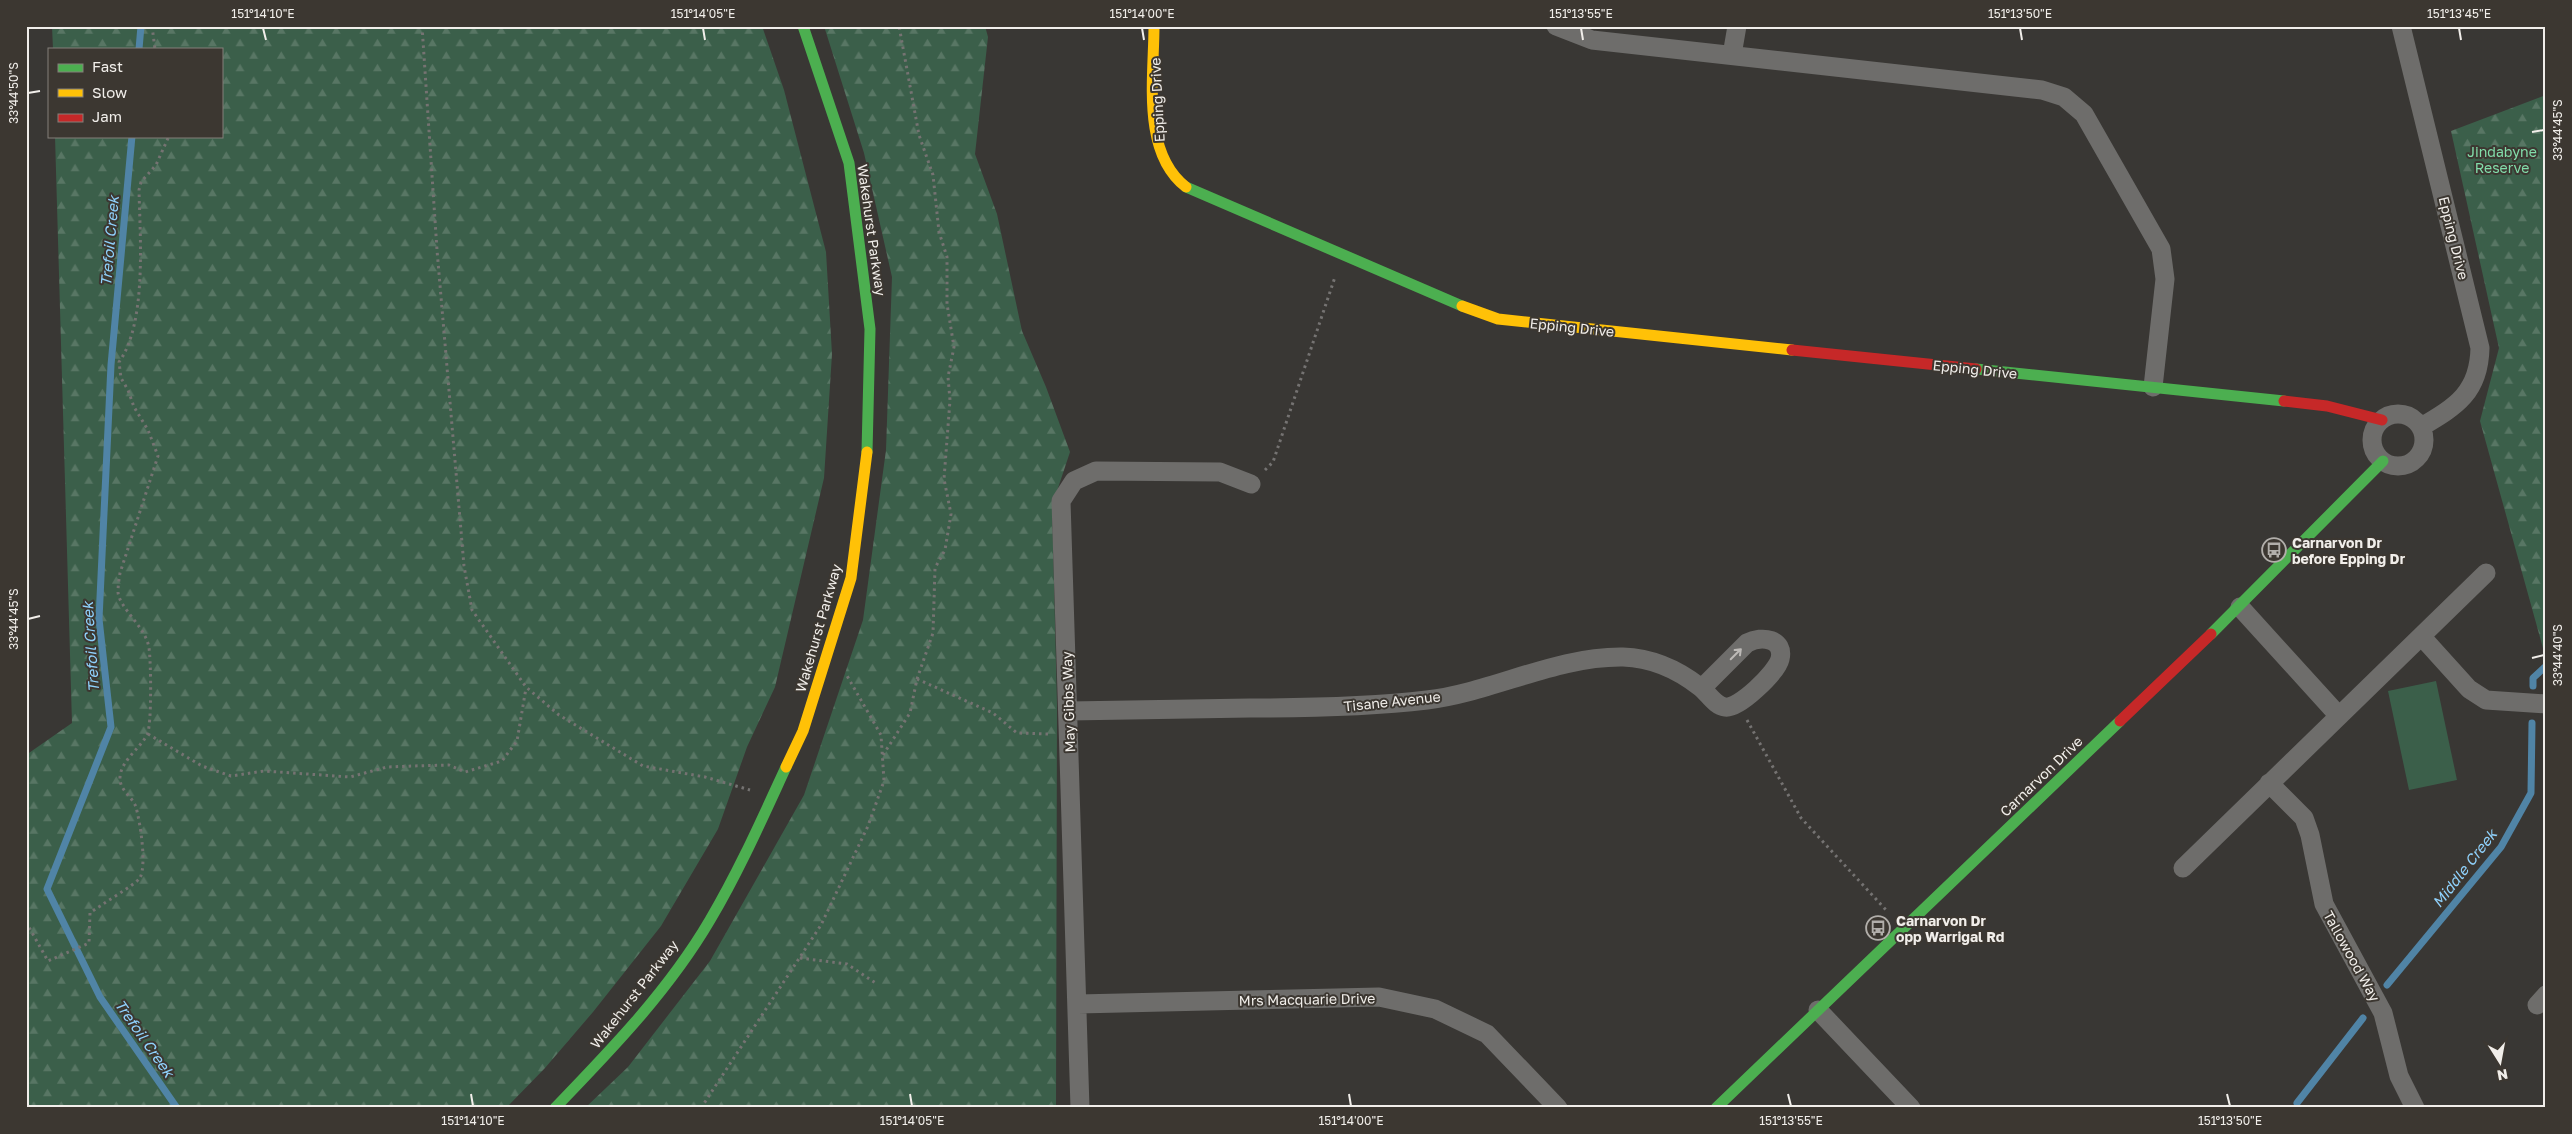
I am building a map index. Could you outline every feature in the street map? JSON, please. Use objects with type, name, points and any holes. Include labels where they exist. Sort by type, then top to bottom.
[{"type":"street","name":"Wakehurst Parkway","points":[[555,1108],[597,1065],[660,992],[709,922],[743,861],[803,731],[851,578],[867,464],[870,329],[849,163],[803,26]]},
{"type":"street","name":"Epping Drive","points":[[1154,26],[1156,135],[1161,154],[1171,174],[1188,188],[1473,311],[1498,319],[2327,406],[2365,414],[2382,420]]},
{"type":"street","points":[[1556,26],[1592,40],[2042,90],[2064,97],[2084,114],[2161,249],[2165,279],[2153,387]]},
{"type":"street","points":[[1732,55],[1737,26]]},
{"type":"street","name":"Epping Drive","points":[[2401,26],[2480,348],[2479,368],[2470,392],[2421,427]]},
{"type":"street","points":[[2390,415],[2408,415],[2421,427],[2424,444],[2415,460],[2398,466],[2383,460],[2374,449],[2372,440],[2374,431],[2382,420],[2390,415]]},
{"type":"street","name":"Carnarvon Drive","points":[[1716,1108],[2240,607],[2383,460]]},
{"type":"street","name":"May Gibbs Way","points":[[1080,1108],[1070,733],[1061,501],[1074,482],[1096,471],[1220,472],[1251,484]]},
{"type":"street","points":[[2183,868],[2486,573]]},
{"type":"street","points":[[2240,607],[2340,716]]},
{"type":"street","points":[[2422,637],[2469,689],[2486,700],[2546,704]]},
{"type":"street","points":[[1702,688],[1747,643],[1756,638],[1766,638],[1774,642],[1780,652],[1780,659],[1776,669],[1742,702]]},
{"type":"street","name":"Tisane Avenue","points":[[1069,711],[1338,708],[1429,700],[1585,661],[1623,657],[1656,662],[1678,671],[1724,707],[1734,707],[1742,702]]},
{"type":"street","name":"Tallowood Way","points":[[2269,783],[2304,818],[2310,835],[2324,904],[2383,1013],[2399,1076],[2416,1108]]},
{"type":"street","name":"Mrs Macquarie Drive","points":[[1078,1004],[1379,997],[1435,1009],[1487,1034],[1558,1108]]},
{"type":"street","points":[[1818,1010],[1911,1108]]},
{"type":"path","points":[[152,26],[155,48]]},
{"type":"path","points":[[422,26],[437,250],[464,566],[472,610],[526,687],[559,715],[643,766],[705,777],[772,797]]},
{"type":"path","points":[[883,755],[910,713],[917,678],[933,633],[935,568],[945,550],[951,514],[944,479],[950,400],[948,376],[954,347],[947,304],[947,257],[939,232],[933,175],[919,135],[899,26]]},
{"type":"path","points":[[26,922],[48,961],[89,943],[90,913],[116,894],[129,888],[140,878],[144,862],[135,805],[122,788],[120,776],[130,756],[148,734],[151,666],[147,640],[140,626],[120,600],[118,592],[120,573],[158,456],[148,430],[134,407],[121,378],[119,362],[126,352],[134,327],[139,264],[139,190],[141,182],[156,164],[168,138]]},
{"type":"path","points":[[1251,484],[1273,462],[1343,256]]},
{"type":"path","points":[[701,1108],[821,924],[868,826],[884,781],[881,735],[830,645]]},
{"type":"path","points":[[917,678],[993,713],[1018,733],[1028,735],[1070,733]]},
{"type":"path","points":[[148,734],[202,766],[231,776],[264,771],[350,777],[387,767],[449,765],[465,772],[502,761],[517,741],[526,687]]},
{"type":"path","points":[[1742,702],[1748,724],[1801,818],[1902,930]]},
{"type":"path","points":[[800,958],[847,964],[877,984]]},
{"type":"green space","points":[[52,26],[762,26],[784,90],[826,252],[832,354],[824,478],[775,687],[747,747],[718,829],[661,926],[593,1012],[545,1068],[506,1108],[26,1108],[26,755],[72,723],[55,138],[222,138],[222,48],[53,48]]},
{"type":"green space","points":[[824,26],[985,26],[988,37],[975,154],[997,214],[1022,331],[1046,387],[1070,452],[1052,506],[1057,705],[1056,1108],[585,1108],[628,1067],[710,961],[804,795],[863,620],[886,450],[892,277],[864,153]]},
{"type":"green space","name":"Jindabyne Reserve","points":[[2546,95],[2546,659],[2480,421],[2499,348],[2451,131]]},
{"type":"green space","points":[[2436,681],[2457,780],[2409,790],[2388,691]]},
{"type":"waterway","name":"Trefoil Creek","points":[[139,48],[141,26]]},
{"type":"waterway","name":"Trefoil Creek","points":[[132,138],[111,365],[99,619],[111,727],[47,889],[100,997],[177,1108]]},
{"type":"waterway","name":"Middle Creek","points":[[2533,686],[2533,678],[2546,666]]},
{"type":"waterway","name":"Middle Creek","points":[[2387,985],[2501,847],[2531,793],[2532,723]]},
{"type":"waterway","name":"Middle Creek","points":[[2297,1103],[2363,1018]]},
{"type":"traffic: fast","points":[[803,26],[849,163],[870,329],[867,452]]},
{"type":"traffic: fast","points":[[1186,187],[1462,306]]},
{"type":"traffic: fast","points":[[1976,369],[2284,401]]},
{"type":"traffic: fast","points":[[2211,634],[2383,461]]},
{"type":"traffic: fast","points":[[1716,1108],[2120,721]]},
{"type":"traffic: fast","points":[[555,1108],[658,995],[694,946],[731,883],[786,767]]},
{"type":"traffic: slow","points":[[1154,26],[1152,90],[1156,134],[1162,154],[1172,172],[1186,187]]},
{"type":"traffic: slow","points":[[1462,306],[1498,319],[1792,350]]},
{"type":"traffic: slow","points":[[786,767],[803,731],[851,578],[867,452]]},
{"type":"traffic: jam","points":[[1792,350],[1976,369]]},
{"type":"traffic: jam","points":[[2284,401],[2327,406],[2382,420]]},
{"type":"traffic: jam","points":[[2120,721],[2211,634]]},
{"type":"place","name":"Carnarvon Dr before Epping Dr","points":[[2274,550]]},
{"type":"place","name":"Carnarvon Dr opp Warrigal Rd","points":[[1878,928]]}]
